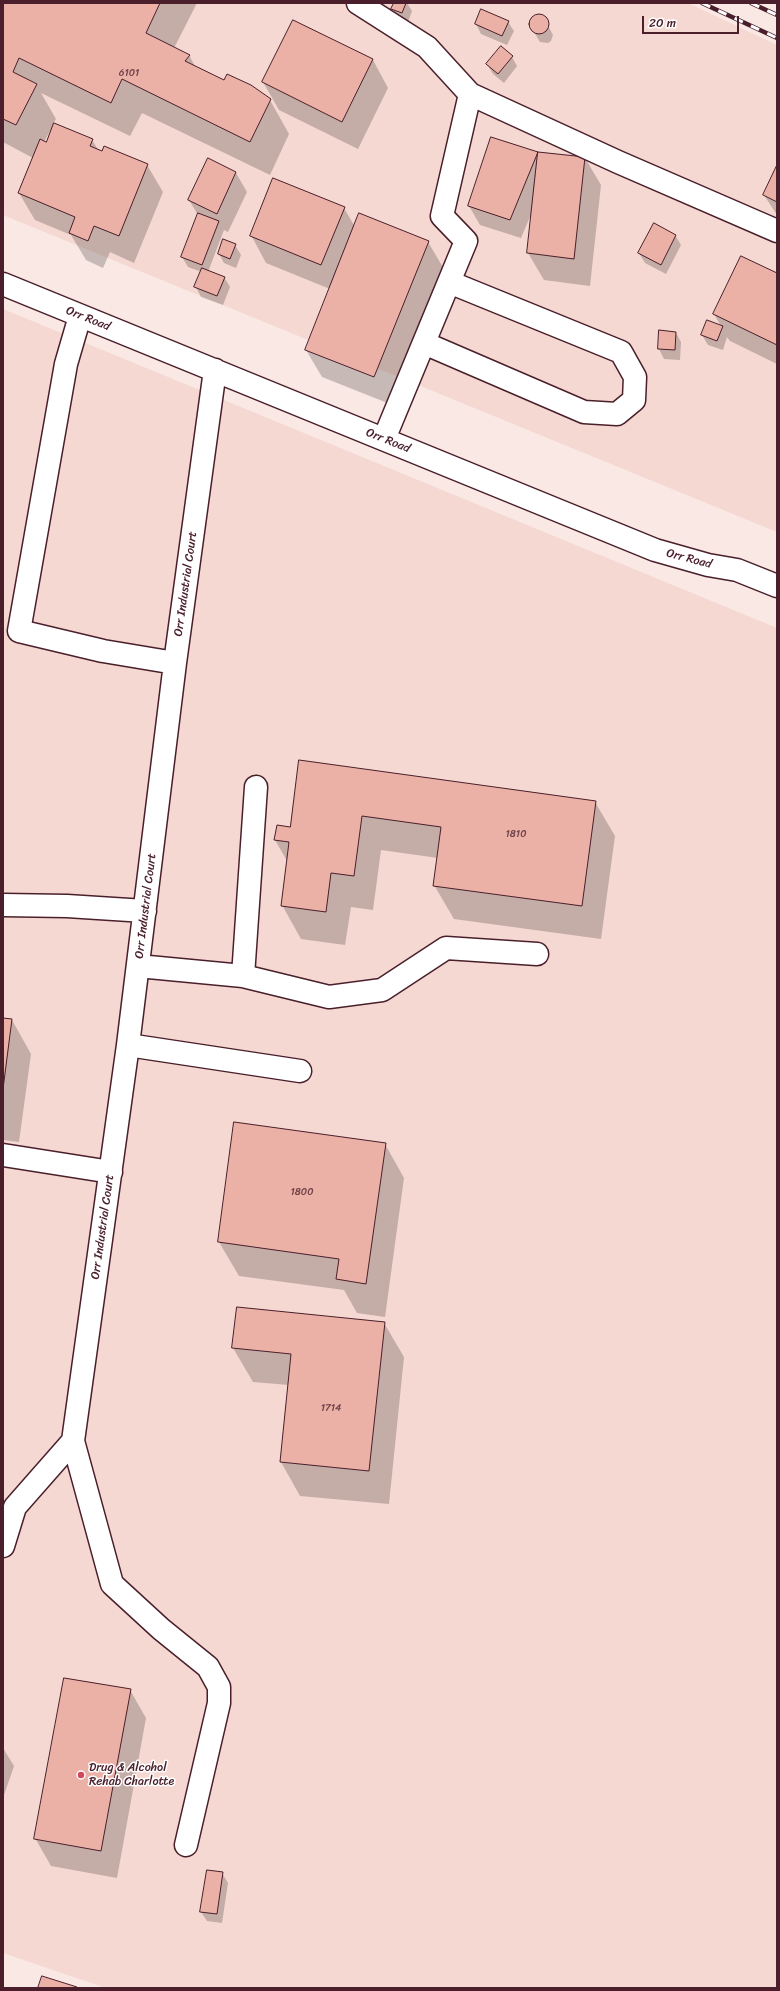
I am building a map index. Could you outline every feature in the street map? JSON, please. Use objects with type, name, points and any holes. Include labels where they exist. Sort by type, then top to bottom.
[{"type":"street","points":[[358,3],[427,47],[470,94],[618,162],[777,231]]},
{"type":"street","points":[[384,440],[466,242],[442,216],[470,94]]},
{"type":"street","points":[[424,343],[584,412],[617,414],[634,400],[634,377],[621,352],[449,282]]},
{"type":"street","name":"Orr Road","points":[[3,284],[655,550],[708,565],[737,570],[777,585]]},
{"type":"street","points":[[80,316],[66,364],[19,631],[104,651],[175,663]]},
{"type":"street","name":"Orr Industrial Court","points":[[73,1441],[128,1046],[175,663],[215,370]]},
{"type":"street","points":[[242,976],[256,787]]},
{"type":"street","points":[[3,905],[67,906],[145,911]]},
{"type":"street","points":[[138,966],[242,976],[329,998],[382,990],[446,948],[537,954]]},
{"type":"street","points":[[128,1046],[300,1071]]},
{"type":"street","points":[[3,1155],[111,1172]]},
{"type":"street","points":[[3,1546],[15,1507],[73,1441]]},
{"type":"street","points":[[73,1441],[112,1584],[161,1629],[208,1667],[219,1687],[219,1703],[186,1845]]},
{"type":"shaded area","points":[[3,3],[688,3],[777,45],[777,532],[3,215]]},
{"type":"shaded area","points":[[3,309],[777,628],[777,1988],[106,1988],[3,1953]]},
{"type":"building","points":[[3,3],[160,3],[146,33],[190,55],[185,61],[224,80],[227,74],[251,85],[271,99],[250,142],[122,79],[111,103],[19,58],[13,72],[37,84],[16,125],[3,119]]},
{"type":"building","points":[[394,3],[406,3],[402,13],[391,9]]},
{"type":"building","points":[[481,9],[509,21],[502,36],[475,24]]},
{"type":"building","points":[[539,14],[546,17],[549,24],[546,31],[539,34],[532,31],[529,24],[532,17]]},
{"type":"building","points":[[293,20],[373,59],[342,122],[262,82]]},
{"type":"building","points":[[501,46],[513,56],[498,74],[486,64]]},
{"type":"building","points":[[54,123],[93,139],[90,146],[102,151],[104,146],[148,164],[119,236],[94,226],[88,241],[69,233],[75,217],[18,193],[40,139],[46,142]]},
{"type":"building","points":[[491,137],[538,152],[510,220],[468,206]]},
{"type":"building","points":[[538,152],[585,157],[574,259],[527,253]]},
{"type":"building","points":[[208,158],[236,172],[217,214],[188,200]]},
{"type":"building","points":[[777,165],[777,202],[763,195]]},
{"type":"building","points":[[273,178],[345,207],[321,265],[250,236]]},
{"type":"building","points":[[198,213],[219,221],[202,265],[181,257]]},
{"type":"building","points":[[359,213],[429,241],[374,377],[305,350]]},
{"type":"building","points":[[654,223],[676,235],[661,265],[638,253]]},
{"type":"building","points":[[223,239],[236,244],[230,259],[218,254]]},
{"type":"building","points":[[741,256],[777,273],[777,345],[713,314]]},
{"type":"building","points":[[202,268],[225,277],[217,296],[194,287]]},
{"type":"building","points":[[707,320],[723,326],[717,341],[701,335]]},
{"type":"building","points":[[659,330],[676,332],[675,350],[658,349]]},
{"type":"building","points":[[299,760],[596,801],[582,906],[433,886],[441,827],[362,816],[354,876],[331,873],[326,912],[281,906],[289,842],[274,840],[277,825],[290,827]]},
{"type":"building","points":[[3,1018],[12,1019],[3,1089]]},
{"type":"building","points":[[234,1122],[386,1143],[366,1284],[336,1279],[339,1259],[218,1242]]},
{"type":"building","points":[[237,1307],[385,1322],[369,1471],[280,1462],[291,1354],[232,1348]]},
{"type":"building","name":"Drug & Alcohol Rehab Charlotte","points":[[64,1678],[131,1689],[101,1851],[34,1839]]},
{"type":"building","points":[[207,1870],[223,1872],[217,1914],[200,1912]]},
{"type":"building","points":[[42,1976],[77,1987],[38,1988]]},
{"type":"railway","points":[[702,3],[777,38]]},
{"type":"railway","points":[[751,3],[777,15]]},
{"type":"place","name":"Drug & Alcohol Rehab Charlotte","points":[[81,1775]]}]
